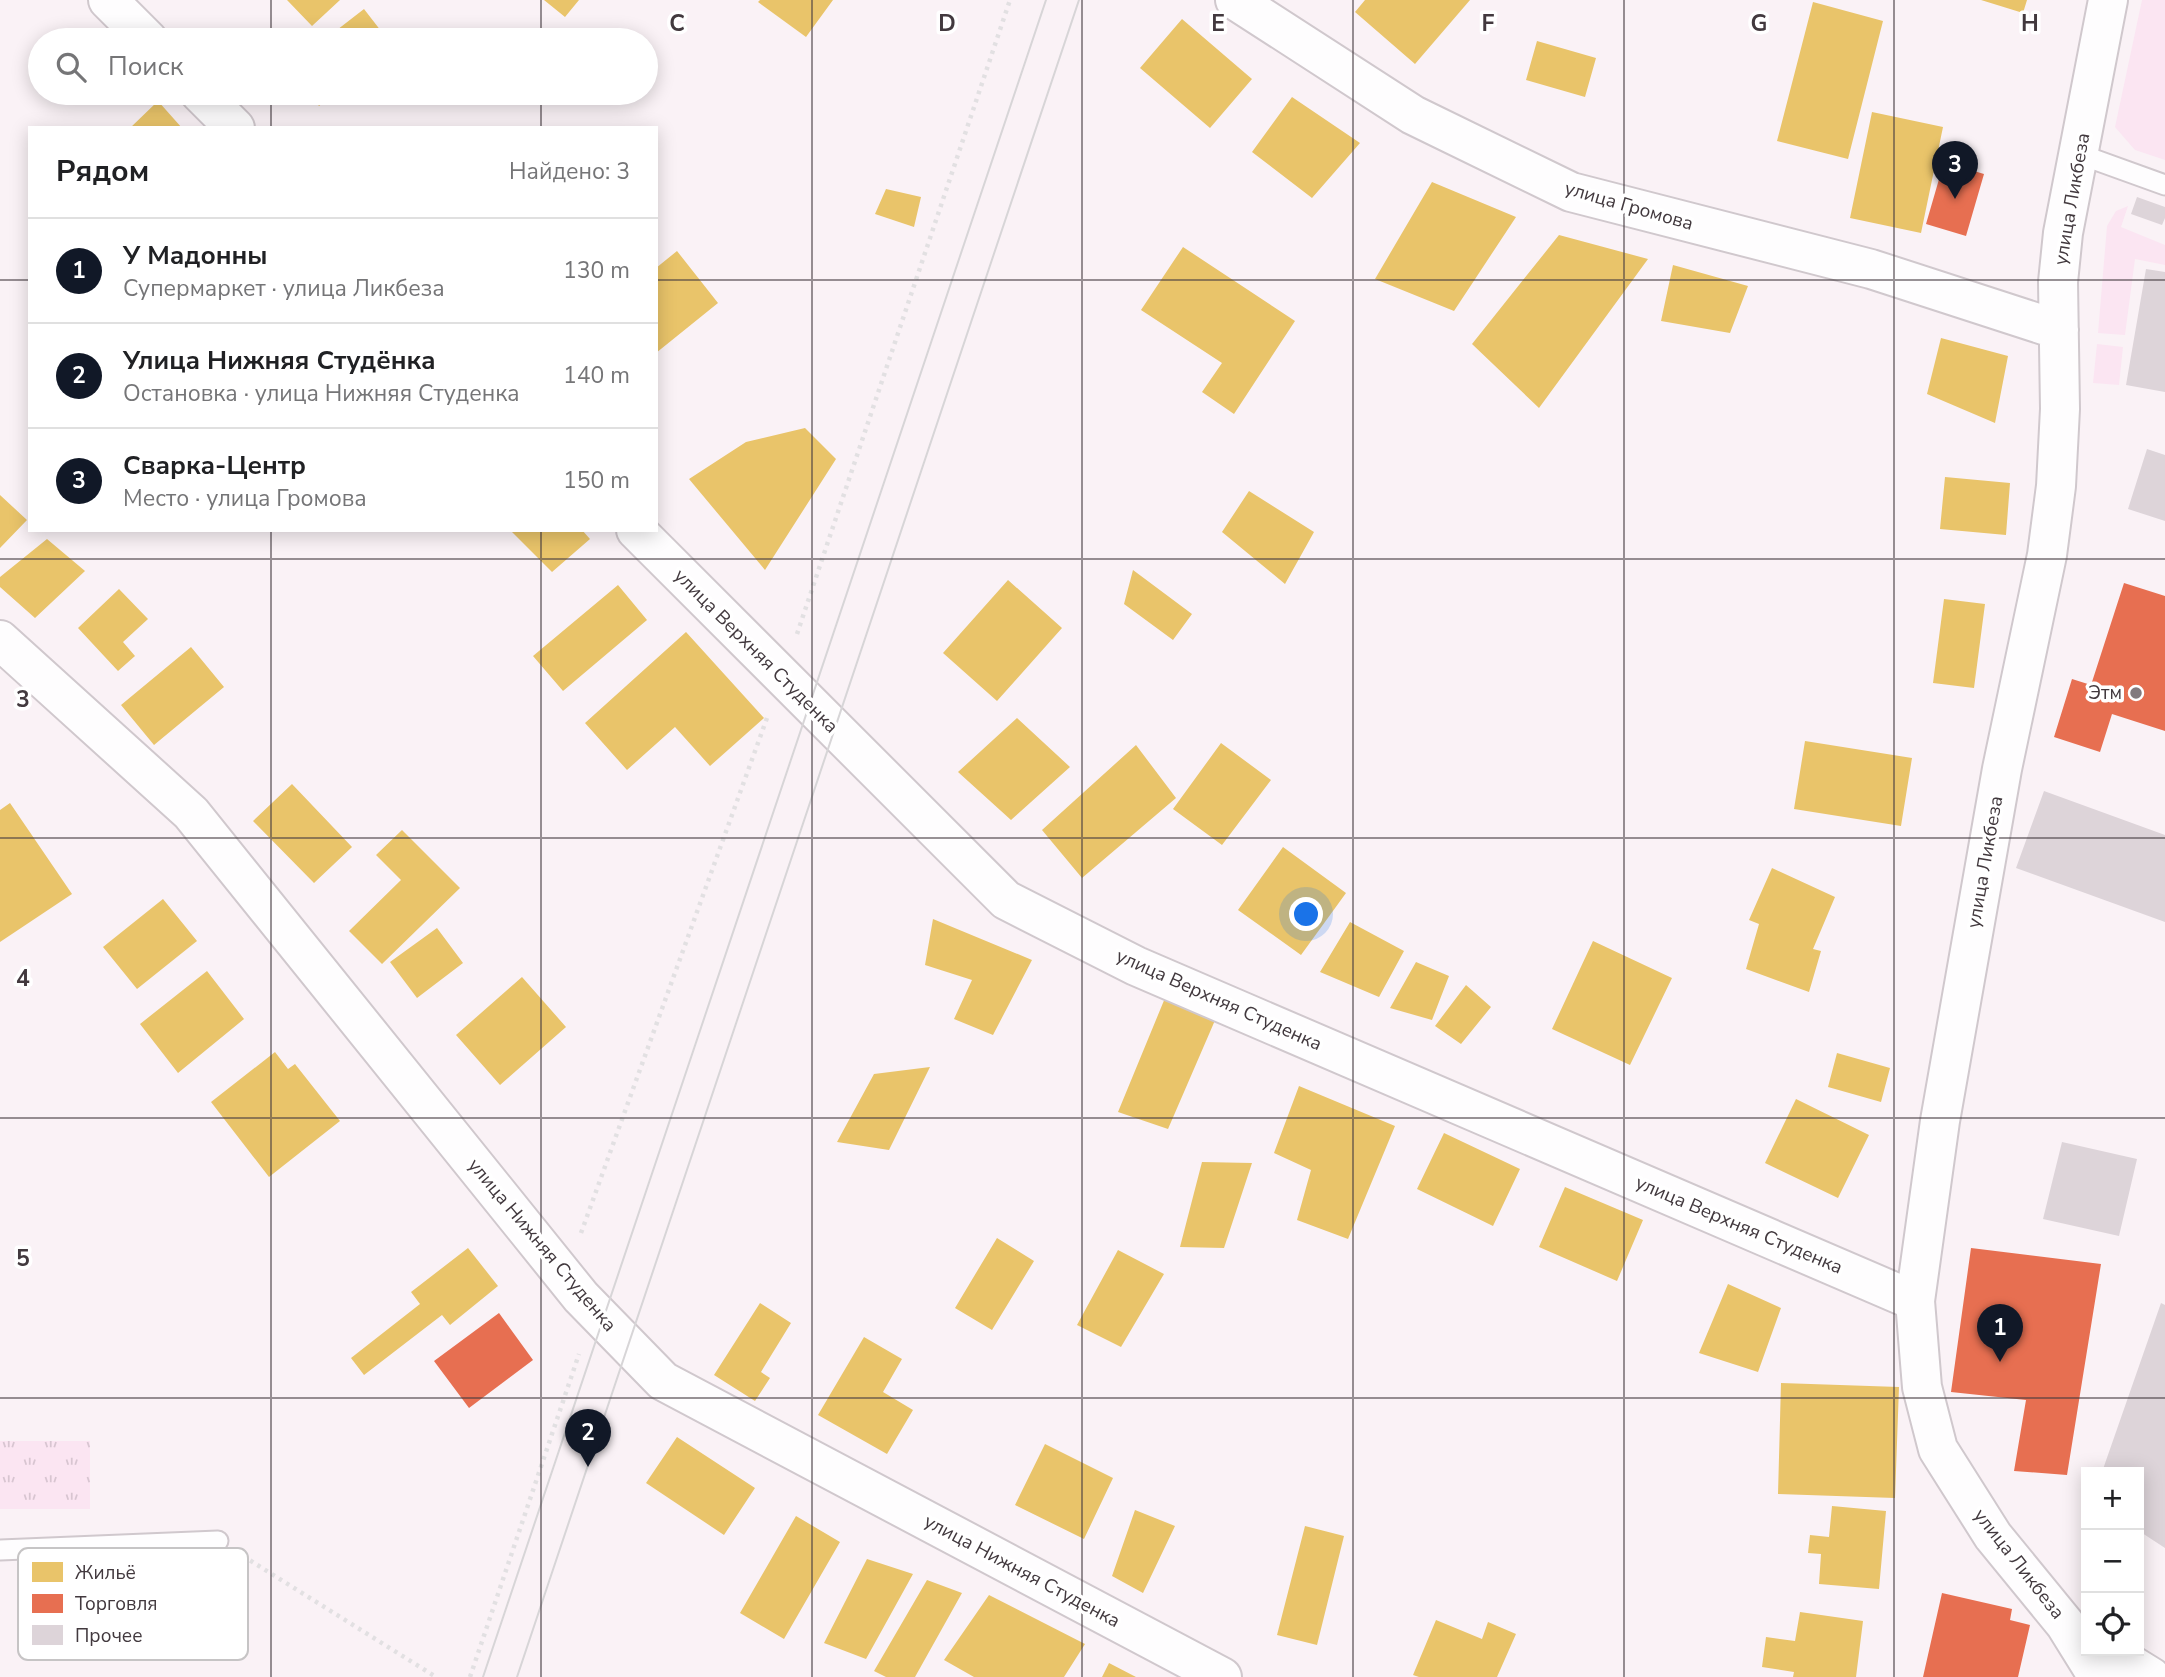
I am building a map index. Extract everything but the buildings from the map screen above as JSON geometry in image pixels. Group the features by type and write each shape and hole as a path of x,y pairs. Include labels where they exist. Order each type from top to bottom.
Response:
{"street":[{"path":"108,0 136,28"},
{"name":"улица Громова","path":"1235,0 1413,115 1571,192 1871,269 2059,330"},
{"name":"улица Ликбеза","path":"2098,1677 2076,1630 1993,1536 1938,1449 1922,1387 1915,1301 1940,1121 1999,782 2047,555 2056,486 2060,409 2058,282 2063,233 2108,0"},
{"path":"212,105 233,126"},
{"name":"улица Верхняя Студенка","path":"638,532 1006,900 1136,966 1915,1301"},
{"name":"улица Нижняя Cтуденкa","path":"0,640 191,813 573,1287 663,1381 1222,1677"},
{"path":"2076,1630 2078,1677"},
{"path":"2117,1656 2151,1677"}],"lane":[{"path":"2079,154 2165,185"},
{"path":"48,1548 218,1541"},
{"path":"0,1550 18,1549"}],"path":[{"path":"470,1677 594,1310"},
{"path":"218,1541 229,1548"},
{"path":"248,1560 436,1677"}],"green space":[{"path":"2142,0 2165,0 2165,160 2135,150 2115,127"},
{"path":"2128,206 2121,227 2165,245 2165,265 2135,259 2125,335 2098,333 2107,226 2116,211"},
{"path":"2097,344 2123,347 2119,385 2093,383"},
{"path":"0,1441 90,1441 90,1509 0,1509"}],"tram line":[{"path":"483,1677 1046,0"},
{"path":"517,1677 1079,0"}],"place":[{"name":"Сварка-Центр","path":"1955,199"},
{"name":"Этм","path":"2136,693"},
{"name":"У Мадонны","path":"2000,1362"},
{"name":"Улица Нижняя Студёнка","path":"588,1467"}]}
